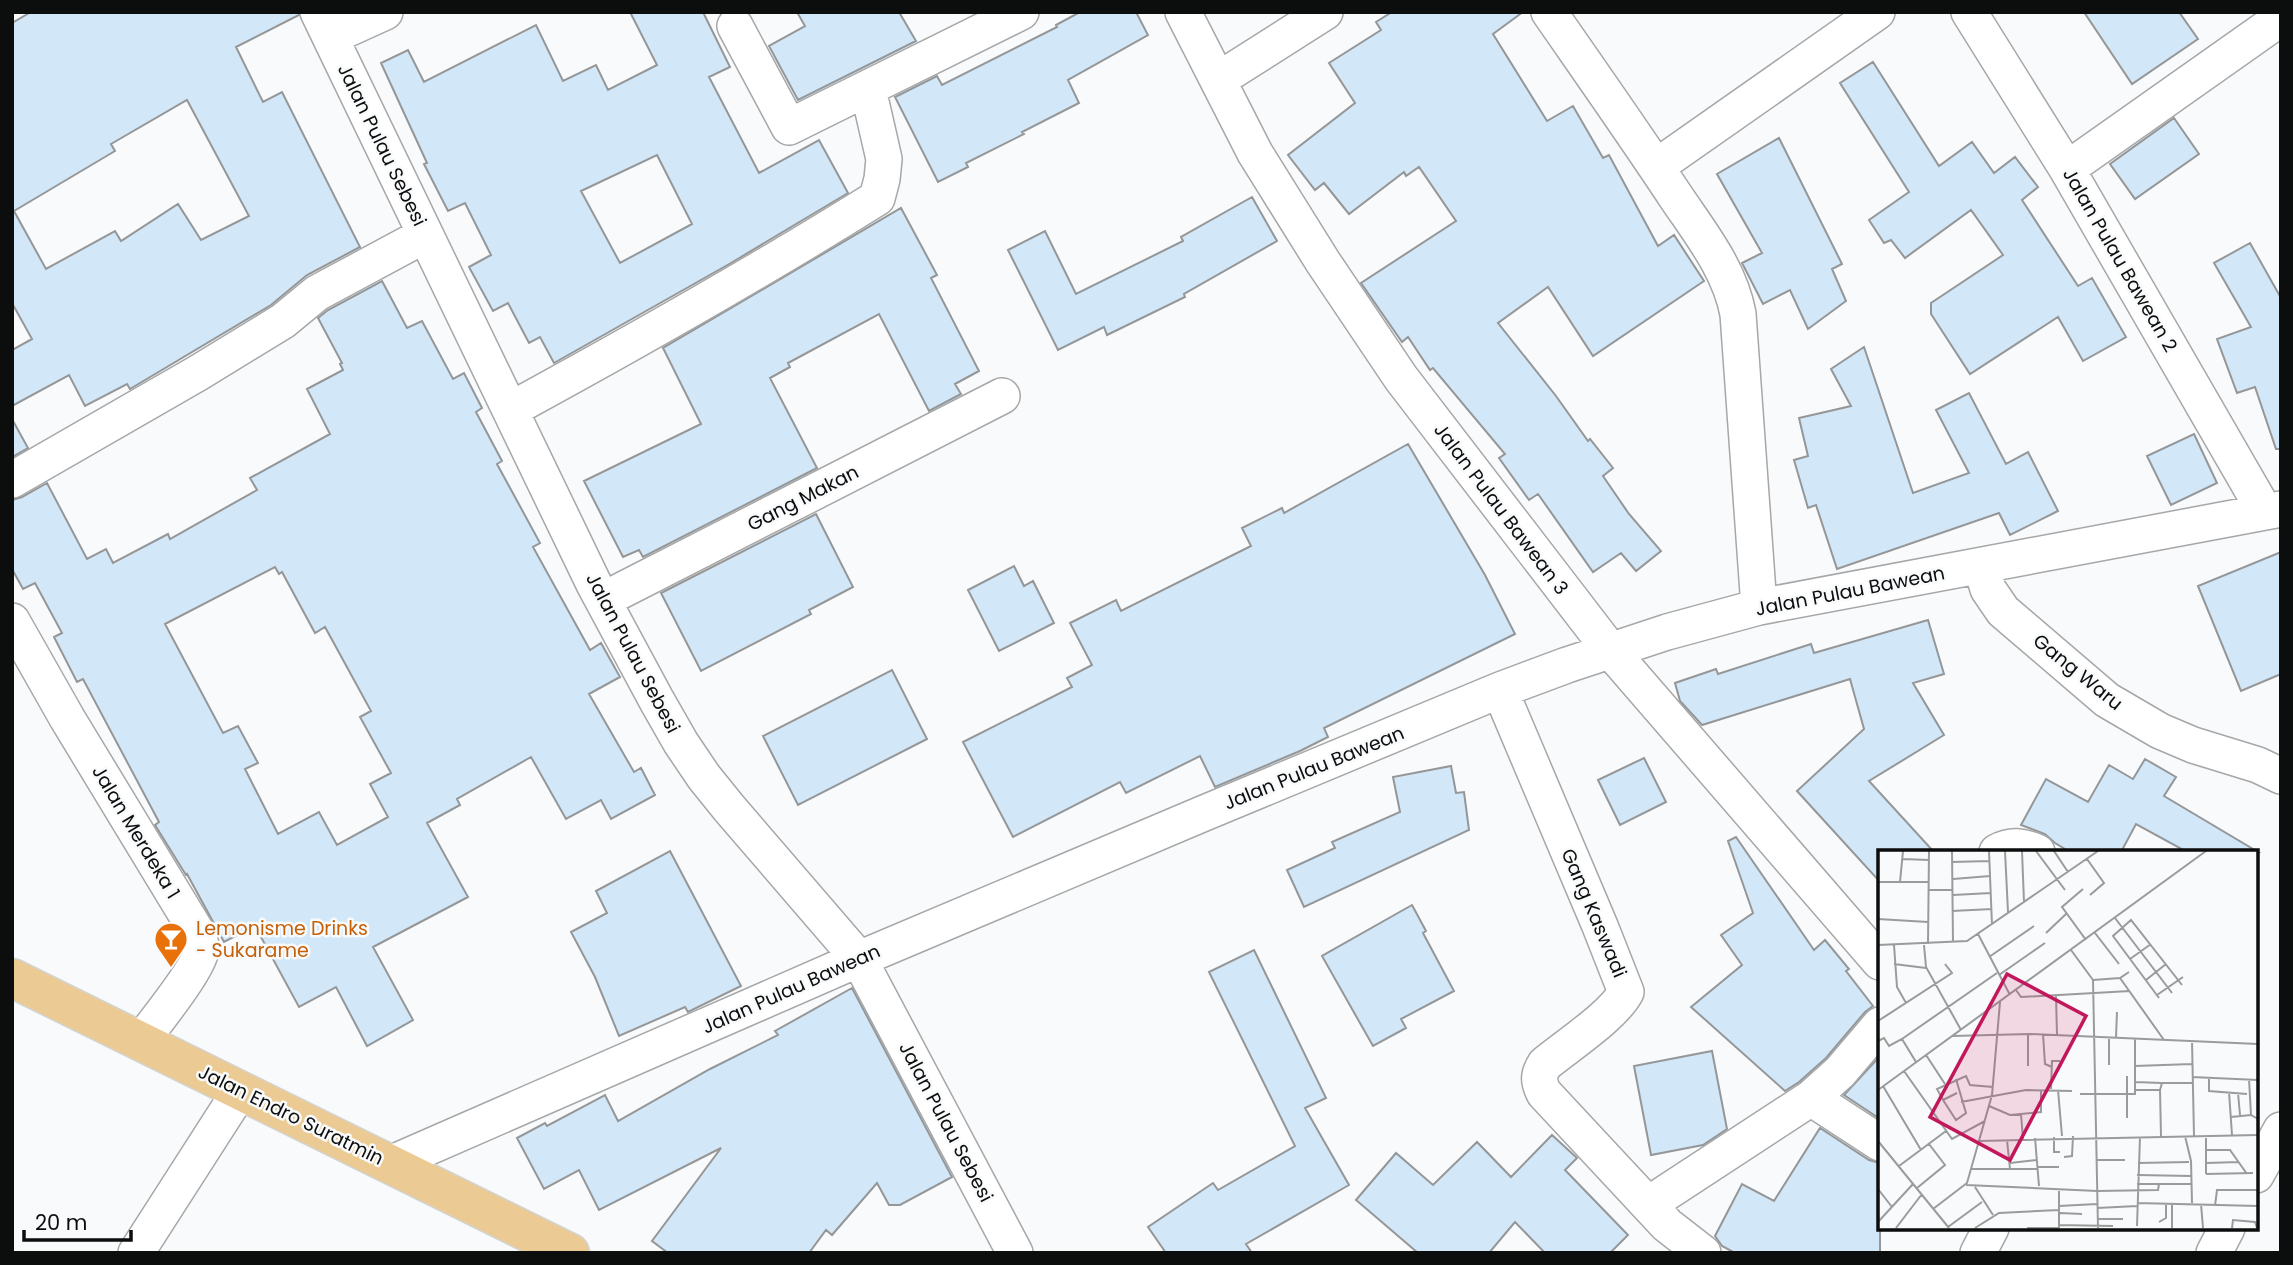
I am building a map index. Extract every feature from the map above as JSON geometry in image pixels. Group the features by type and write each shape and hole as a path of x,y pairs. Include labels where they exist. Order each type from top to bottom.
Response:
{"main road":[{"name":"Jalan Endro Suratmin","path":"12,978 570,1253"}],"street":[{"path":"324,25 385,12"},
{"path":"735,26 789,127 1021,12"},
{"name":"Jalan Pulau Bawean 3","path":"1183,12 1255,153 1323,262 1401,378 1610,650 1878,960"},
{"path":"1218,80 1325,12"},
{"path":"1549,12 1721,265 1734,296 1738,314 1759,607"},
{"path":"1656,167 1877,12"},
{"name":"Jalan Pulau Bawean 2","path":"1969,12 2273,510"},
{"path":"2067,169 2281,18"},
{"name":"Jalan Pulau Sebesi","path":"324,25 603,600 681,743 729,808 859,959 1015,1253"},
{"path":"510,410 655,331 877,198 884,159 868,89"},
{"path":"12,480 273,328 317,293 425,234"},
{"name":"Gang Makan","path":"603,600 1002,396"},
{"name":"Jalan Pulau Bawean","path":"390,1164 859,959 1500,690 1610,650 1759,607 2273,510"},
{"name":"Gang Waru","path":"1981,566 1988,589 2003,611 2107,700 2171,736 2258,765 2281,776"},
{"name":"Jalan Merdeka 1","path":"12,621 199,939 201,950 195,967 141,1041"},
{"name":"Gang Kaswadi","path":"1500,690 1626,992 1622,1000 1606,1015 1545,1064 1539,1073 1539,1083 1544,1093 1667,1225 1703,1253"},
{"path":"2000,850 2014,846 2032,850"},
{"path":"1649,1204 1811,1098 1840,1072 1878,1027"},
{"path":"136,1253 240,1091"},
{"path":"1811,1098 1878,1142"},
{"path":"2258,1171 2281,1130"},
{"path":"1978,1253 1990,1230"},
{"path":"2214,1253 2226,1230"}],"building":[{"path":"31,12 298,12 299,15 236,47 263,102 282,92 360,247 307,275 271,305 130,389 127,384 85,406 69,375 12,406 12,350 32,339 12,303 12,23","holes":["187,100 249,216 201,240 178,204 121,241 115,231 46,269 14,211 115,151 111,144"]},
{"path":"630,12 703,12 730,67 709,77 759,173 819,140 848,193 554,363 540,337 529,343 508,303 493,311 469,267 491,255 465,203 448,211 424,164 427,163 381,63 408,50 424,82 536,25 563,81 596,65 608,90 657,65","holes":["657,155 692,224 620,263 581,191"]},
{"path":"797,12 899,12 916,41 798,100 769,46 805,26"},
{"path":"1080,12 1136,12 1148,35 1068,80 1079,103 966,163 968,167 938,182 895,97 937,76 942,85 1057,27 1056,25"},
{"path":"1392,12 1523,12 1493,34 1547,121 1573,106 1603,158 1609,155 1658,246 1674,235 1704,281 1593,356 1548,287 1498,323 1588,441 1590,439 1613,468 1603,476 1629,514 1661,551 1636,571 1621,553 1593,572 1538,494 1529,500 1499,458 1505,454 1433,368 1430,370 1408,337 1402,342 1361,283 1456,221 1419,167 1406,176 1404,172 1349,214 1324,183 1315,190 1288,155 1355,103 1329,63 1381,30 1376,22"},
{"path":"2084,12 2179,12 2198,39 2132,84"},
{"path":"1873,62 1939,166 1972,142 1994,173 2015,157 2038,187 2022,200 2078,286 2092,278 2126,337 2083,361 2058,317 1970,374 1931,314 1931,303 2003,255 1971,210 1905,258 1891,240 1884,243 1869,220 1909,192 1840,83"},
{"path":"2174,118 2199,154 2135,199 2110,164"},
{"path":"1779,138 1842,264 1832,269 1846,301 1808,329 1790,290 1763,304 1742,263 1762,253 1717,174"},
{"path":"1252,197 1277,241 1184,294 1185,297 1107,335 1104,327 1058,350 1008,250 1045,231 1076,294 1183,241 1181,237"},
{"path":"901,208 937,275 931,278 979,371 955,384 961,394 929,411 879,314 788,363 790,367 770,378 817,468 643,557 639,550 623,557 584,481 701,424 663,348"},
{"path":"2250,243 2281,298 2281,449 2276,449 2255,387 2237,393 2217,339 2251,327 2214,263"},
{"path":"382,281 407,328 422,321 453,379 464,373 482,408 476,412 502,461 497,464 540,543 533,547 590,650 601,643 620,677 589,694 634,772 641,768 655,795 611,819 601,800 566,819 531,757 457,799 460,805 427,823 468,897 373,947 413,1020 367,1046 336,987 299,1007 255,926 224,942 187,874 155,825 159,822 83,679 77,682 54,637 62,633 35,583 23,589 12,569 12,500 47,483 87,559 106,549 113,563 168,534 170,539 257,490 250,478 330,434 307,389 343,370 340,364 342,363 318,318","holes":["275,567 279,574 282,572 315,633 325,627 371,711 360,717 391,773 370,784 388,817 337,845 319,812 278,834 245,769 258,763 238,726 223,733 165,624"]},
{"path":"1864,347 1913,493 1969,473 1936,410 1969,393 2006,464 2028,452 2058,511 2010,535 1999,513 1837,569 1816,505 1808,508 1794,460 1808,456 1799,418 1851,406 1831,369"},
{"path":"12,419 28,448 12,457"},
{"path":"2194,434 2217,483 2171,505 2147,456"},
{"path":"1408,444 1485,575 1515,634 1324,728 1328,737 1215,787 1200,756 1126,793 1120,782 1013,837 963,742 1072,687 1067,678 1092,665 1070,623 1116,600 1121,611 1251,546 1242,528 1282,508 1284,513"},
{"path":"816,514 853,587 809,610 811,614 701,671 661,593"},
{"path":"2281,552 2281,674 2241,691 2198,586"},
{"path":"1014,566 1024,586 1033,581 1054,623 999,651 968,590"},
{"path":"1928,620 1944,674 1913,683 1944,735 1869,781 1932,850 1878,850 1878,880 1797,791 1864,729 1850,679 1702,725 1680,701 1675,683 1716,669 1718,674 1811,644 1814,653"},
{"path":"892,670 927,739 798,805 763,736"},
{"path":"1644,758 1666,802 1620,825 1598,780"},
{"path":"2145,759 2176,777 2164,796 2255,850 2183,850 2136,824 2122,850 2067,850 2045,834 2021,825 2046,779 2088,802 2109,765 2133,779"},
{"path":"1451,766 1456,793 1464,792 1469,830 1304,907 1287,870 1335,848 1332,842 1400,812 1393,777"},
{"path":"1736,837 1814,950 1825,940 1849,969 1846,971 1873,1006 1826,1058 1785,1091 1691,1007 1742,965 1721,935 1753,913 1728,841"},
{"path":"670,851 741,986 688,1012 685,1007 619,1036 595,977 571,932 607,913 596,891"},
{"path":"1412,905 1426,931 1423,933 1454,991 1401,1019 1406,1028 1373,1046 1322,956"},
{"path":"1254,950 1326,1098 1305,1108 1349,1185 1246,1244 1252,1253 1166,1253 1148,1227 1213,1183 1218,1190 1295,1146 1209,972"},
{"path":"852,988 952,1177 900,1205 889,1205 877,1183 832,1235 826,1230 809,1253 668,1253 652,1241 721,1148 599,1210 579,1170 544,1189 517,1138 545,1123 547,1126 605,1095 618,1121 710,1069 778,1035 775,1031"},
{"path":"1712,1051 1727,1129 1703,1145 1651,1155 1634,1066"},
{"path":"1878,1058 1878,1118 1844,1095"},
{"path":"1820,1128 1869,1160 1878,1162 1880,1253 1735,1253 1722,1246 1715,1236 1742,1184 1774,1201"},
{"path":"1552,1135 1577,1158 1565,1170 1628,1235 1610,1253 1545,1253 1515,1222 1489,1253 1418,1253 1356,1200 1396,1153 1433,1185 1477,1142 1511,1177"}],"place":[{"name":"Lemonisme Drinks - Sukarame","path":"171,969"}]}
